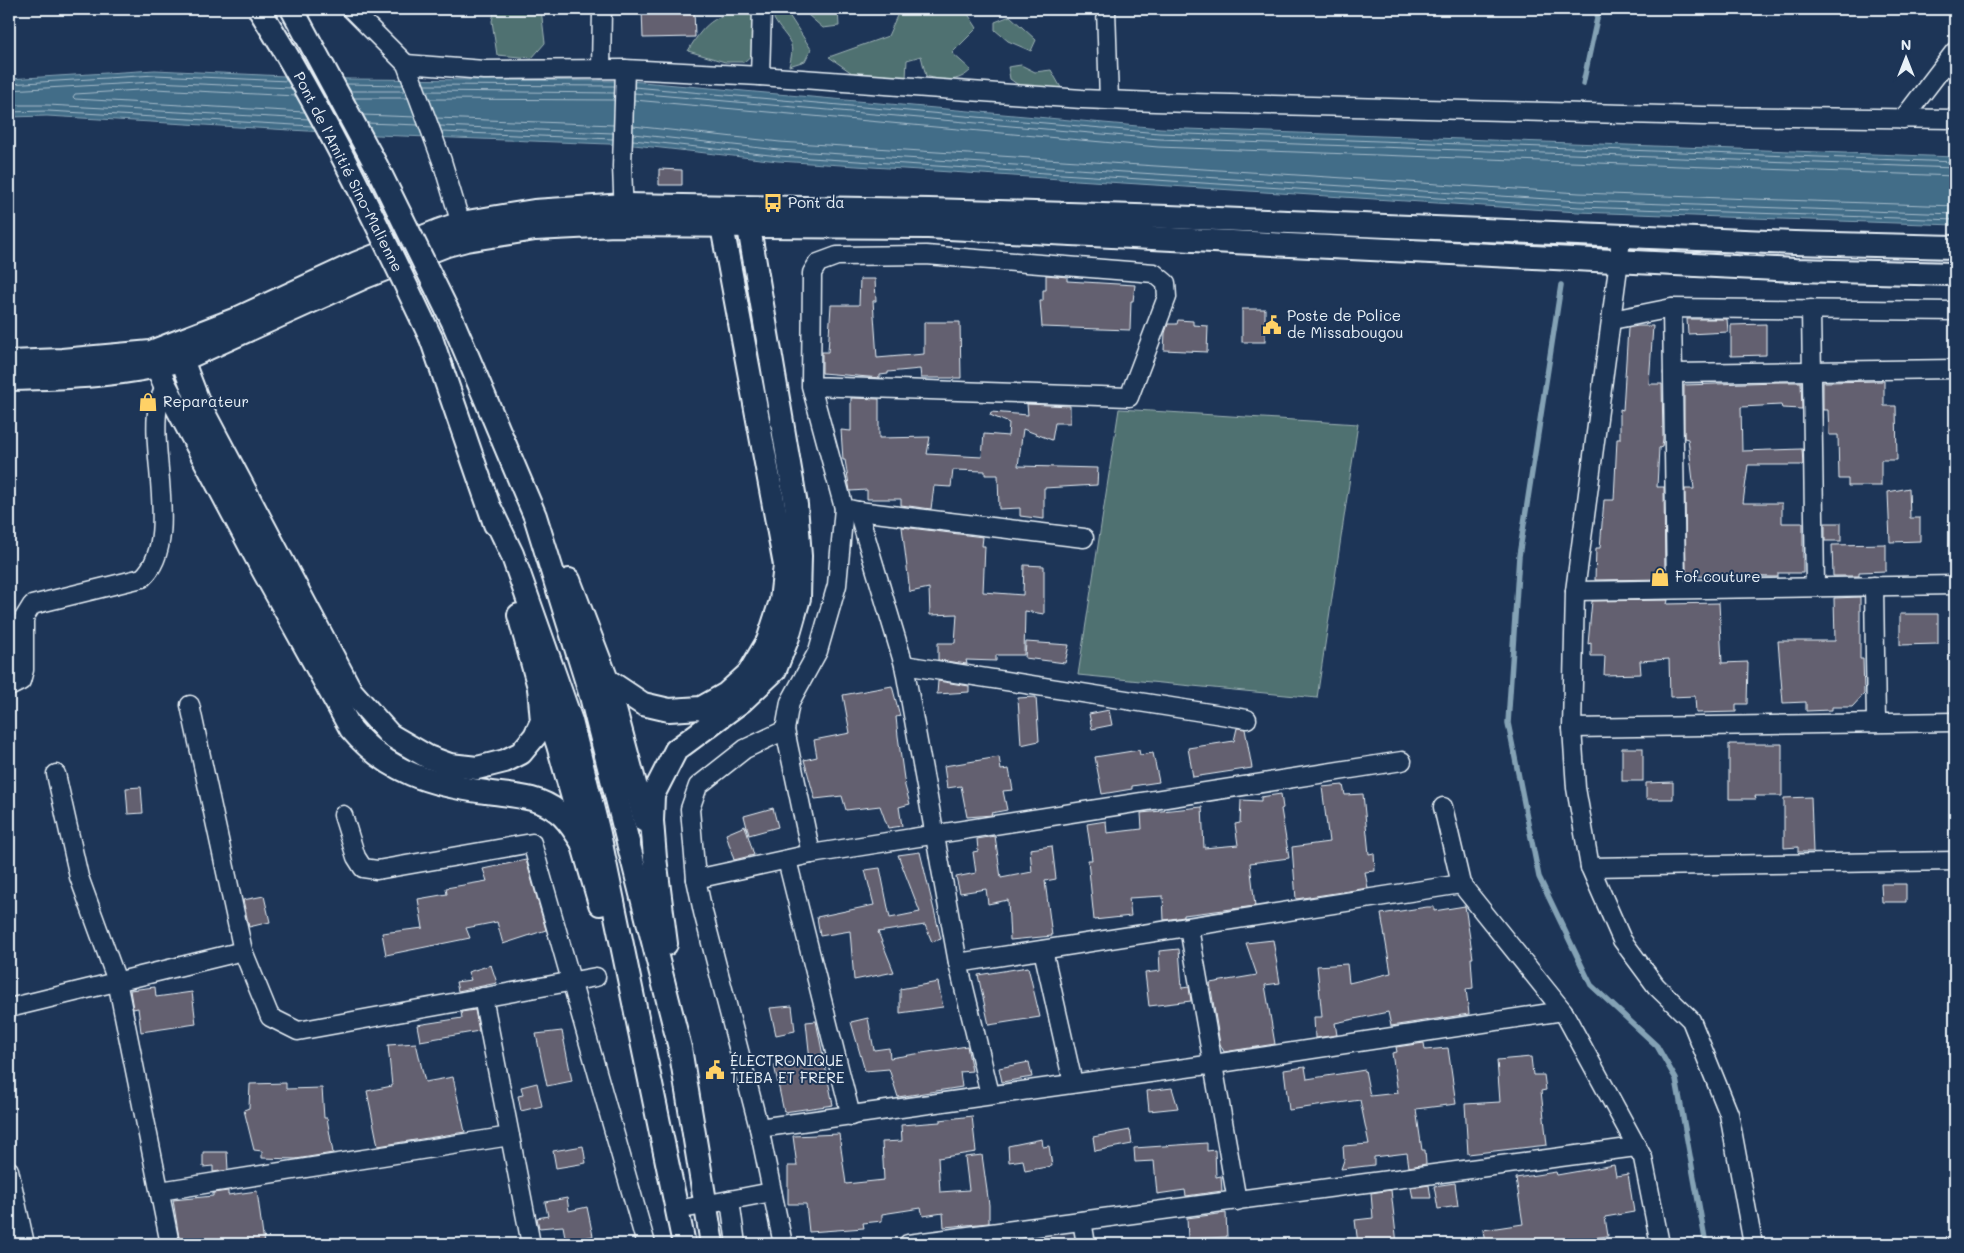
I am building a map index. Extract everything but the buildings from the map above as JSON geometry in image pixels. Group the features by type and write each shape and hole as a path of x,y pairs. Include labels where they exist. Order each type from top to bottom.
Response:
{"main road":[{"name":"Pont de l'Amitié Sino-Malienne","path":"259,9 306,88 363,198 431,338 491,510"},
{"name":"Pont de l'Amitié Sino-Malienne","path":"292,9 377,168 454,322 535,516"},
{"path":"9,379 65,378 158,368 179,352 447,245 464,231 535,230 624,215 928,219 1169,217 1621,234 1794,244 1955,247"},
{"path":"607,680 643,704 669,710 701,708 726,694 749,673 768,641 781,601 785,565 720,216"},
{"path":"712,1244 680,1048 655,858 652,820 653,795 664,770 676,750 742,701 775,670 788,637 798,598 800,556 796,506 747,216"},
{"path":"928,219 1794,270 1955,274"},
{"path":"179,352 200,404 351,691 390,735 428,757 450,765 476,768 505,761 521,753 535,736 542,721 539,687"},
{"path":"9,362 71,360 158,368"},
{"path":"158,368 263,570 351,729 367,748 418,778 454,787 511,794 539,800 559,813 582,842"},
{"path":"491,510 539,687 568,778 582,842 602,909 613,938 624,957"},
{"path":"491,510 512,554 571,721 599,834 684,1244"},
{"path":"535,516 560,557 607,680 655,858"},
{"path":"535,516 591,696 680,1048"}],"street":[{"path":"352,9 408,70 442,161 464,231"},
{"path":"601,69 602,9"},
{"path":"760,76 762,9"},
{"path":"1106,9 1110,100"},
{"path":"1903,119 1955,51"},
{"path":"408,70 601,69 624,75 760,76 1110,100 1703,116 1955,119"},
{"path":"624,75 622,166 624,215"},
{"path":"926,255 928,219"},
{"path":"1621,234 1620,260 1575,591 1572,728 1576,788 1590,867 1622,940 1656,986 1691,1020 1729,1114 1753,1244"},
{"path":"811,386 1129,397 1167,297 1166,283 1154,273 926,255 837,256 818,263 812,273 811,386 904,665 958,963 990,1094"},
{"path":"1612,320 1672,308 1955,311"},
{"path":"1672,308 1676,589"},
{"path":"1811,310 1815,587"},
{"path":"9,686 21,681 24,670 24,618 32,605 142,578 151,570 157,557 160,528 158,368"},
{"path":"1672,373 1955,369"},
{"path":"851,510 1084,538"},
{"path":"811,854 785,730 790,702 818,651 837,585 851,510"},
{"path":"1575,591 1955,585"},
{"path":"1874,586 1876,723"},
{"path":"904,665 1247,718"},
{"path":"190,705 243,951 270,1017 298,1031 596,977"},
{"path":"1572,728 1955,722"},
{"path":"783,1244 759,1128 696,880 690,809 698,786 745,749 785,730"},
{"path":"696,880 811,854 1402,761"},
{"path":"56,774 79,877 117,981 170,1244"},
{"path":"1443,807 1461,884 1563,1011 1643,1158 1660,1244"},
{"path":"342,815 356,857 363,868 377,870 532,843 646,1244"},
{"path":"787,860 851,1116"},
{"path":"1590,867 1955,861"},
{"path":"958,963 1461,884"},
{"path":"1189,928 1238,1201"},
{"path":"1043,950 1074,1083"},
{"path":"9,1008 243,951"},
{"path":"483,997 531,1244"},
{"path":"759,1128 1214,1064 1563,1011"},
{"path":"160,1192 510,1136"},
{"path":"908,1244 1636,1147"},
{"path":"9,1170 25,1244"},
{"path":"677,1210 772,1192"},
{"path":"730,1200 736,1244"},
{"path":"1082,1221 1086,1244"}],"shaded area":[{"path":"1079,1227 1081,1244 962,1244"}],"green space":[{"path":"495,9 541,9 545,43 532,58 497,55 492,21"},
{"path":"754,9 754,53 744,62 725,62 688,51 701,32 714,20 731,13"},
{"path":"775,9 785,9 811,49 805,61 789,66 791,45 774,19"},
{"path":"810,9 838,9 839,26 823,28 808,15"},
{"path":"900,9 966,11 977,28 952,53 971,70 961,77 950,80 926,76 921,56 907,60 906,78 852,73 829,57 888,36"},
{"path":"1010,16 1036,40 1031,51 1008,41 995,30 995,22"},
{"path":"1021,65 1035,72 1051,70 1064,93 1021,87 1010,79 1008,67"},
{"path":"1119,409 1358,424 1317,698 1078,675"}],"water":[{"path":"155,70 349,79 631,81 1160,128 1955,157 1955,225 1578,212 778,161 634,145 377,135 47,116 9,117 9,79"}],"waterway":[{"path":"1583,84 1599,9"},
{"path":"1561,285 1519,556 1508,723 1539,877 1591,985 1657,1046 1676,1079 1706,1244"}],"place":[{"name":"Pont da","path":"773,203"},
{"name":"Poste de Police de Missabougou","path":"1272,325"},
{"name":"Reparateur","path":"148,402"},
{"name":"Fof couture","path":"1660,577"},
{"name":"ÉLECTRONIQUE TIEBA ET FRERE","path":"715,1070"}]}
